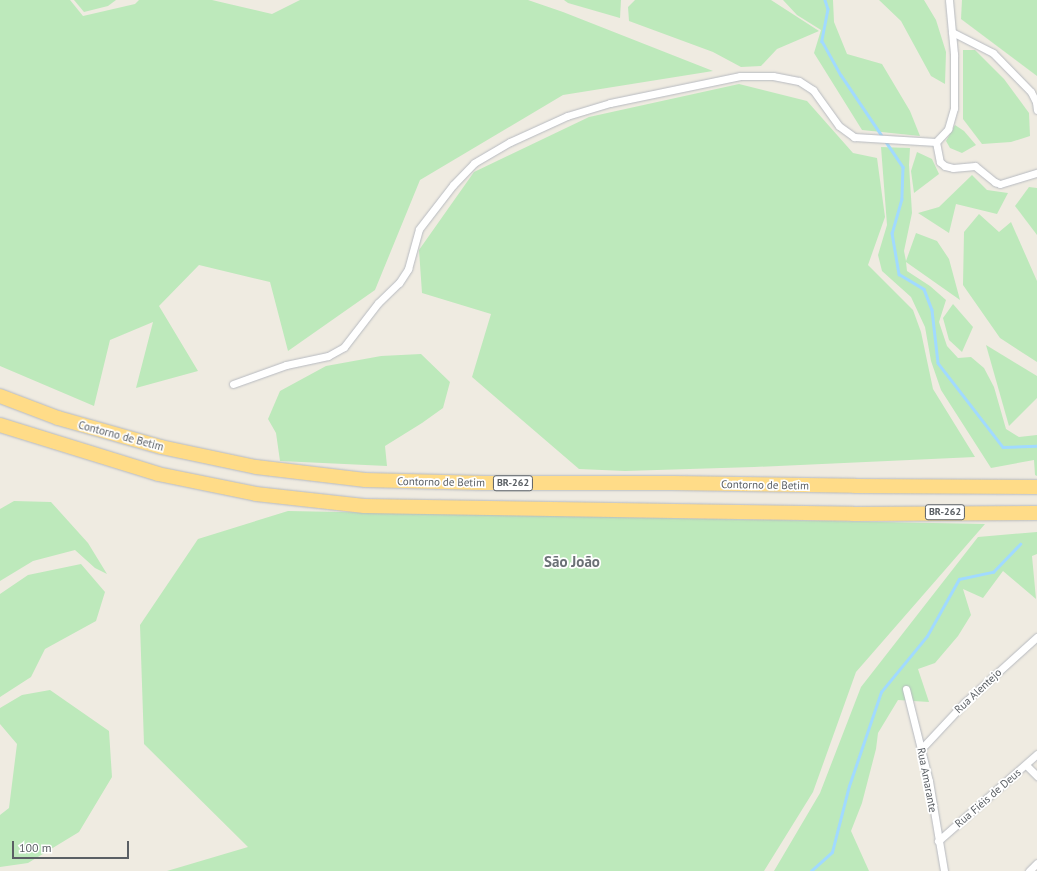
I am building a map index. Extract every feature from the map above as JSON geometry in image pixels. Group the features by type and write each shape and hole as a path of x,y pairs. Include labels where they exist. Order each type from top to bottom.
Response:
{"highway":[{"name":"Contorno de Betim","path":"0,396 58,418 162,447 256,466 365,480 484,483 673,483 1037,487"},
{"name":"BR-262","path":"0,425 158,474 256,494 364,506 853,514 1037,513"}],"street":[{"path":"936,142 948,129 954,108 954,54 949,0"},
{"path":"952,32 993,53 1031,92 1037,110"},
{"path":"233,384 286,365 328,356 344,347 378,304 399,283 408,269 419,229 453,185 474,163 510,142 567,116 610,103 740,76 773,76 800,81 813,90 839,126 854,137 936,142"},
{"path":"936,142 940,162 945,166 953,168 976,166 995,182 1000,184 1037,173"},
{"name":"Rua Alentejo","path":"922,748 965,702 1037,637"},
{"name":"Rua Amarante","path":"906,689 922,748 944,871"},
{"name":"Rua Fiéis de Deus","path":"938,841 1037,754"},
{"path":"1026,765 1037,776"},
{"path":"1029,871 1037,863"}],"green space":[{"path":"0,0 70,0 83,16 135,4 139,0 212,0 272,14 300,0 528,0 563,12 713,71 563,95 420,180 375,290 288,351 270,282 199,265 159,306 198,371 136,388 153,322 110,340 94,406 0,366"},
{"path":"74,0 116,0 108,6 84,12"},
{"path":"564,0 621,0 620,18 568,3"},
{"path":"635,0 771,0 819,31 777,49 761,66 741,67 713,52 629,21 628,7"},
{"path":"783,0 833,0 834,22 847,54 882,64 910,111 920,136 862,130 814,53 821,30 797,15"},
{"path":"879,0 924,0 936,20 946,52 945,84 931,76 901,21"},
{"path":"962,0 1037,0 1037,76 961,19"},
{"path":"963,50 975,50 1004,79 1029,113 1030,136 1011,142 982,144 963,119"},
{"path":"739,84 807,101 853,153 877,158 885,217 868,265 913,310 921,332 933,389 975,457 625,471 579,469 472,377 491,314 422,293 419,250 474,172 589,117"},
{"path":"955,125 964,131 976,145 962,153 950,148 946,141"},
{"path":"881,147 910,148 909,165 912,213 904,251 906,261 916,233 937,241 949,259 960,300 906,262 907,271 930,286 946,300 939,322 947,346 958,358 971,357 984,368 994,387 1006,429 1019,437 1037,435 1037,476 1035,475 1034,460 991,468 941,390 931,361 925,327 911,297 882,271 878,255 887,225"},
{"path":"917,152 932,159 939,174 914,193 911,171"},
{"path":"972,175 987,190 1008,193 997,214 956,204 949,233 918,213 939,207"},
{"path":"1029,187 1037,188 1037,235 1015,206"},
{"path":"979,214 999,232 1011,222 1037,281 1037,362 1000,338 963,285 964,232"},
{"path":"953,304 973,327 962,352 949,340 943,318"},
{"path":"986,345 1037,376 1037,398 1009,426"},
{"path":"421,354 450,382 443,408 385,446 387,466 280,461 276,433 268,419 280,391 326,366 381,356"},
{"path":"14,501 51,502 88,543 107,574 95,568 75,550 33,561 0,581 0,509"},
{"path":"288,511 985,524 856,672 813,792 764,871 167,871 248,847 144,744 140,625 198,539"},
{"path":"1037,532 1037,554 1032,556 1036,599 1003,571 983,598 963,589 971,615 958,636 935,663 918,669 929,702 898,700 878,733 876,749 862,803 851,831 869,871 774,871 820,793 861,687 978,537"},
{"path":"81,564 105,592 96,621 45,649 31,677 0,697 0,594 28,575"},
{"path":"50,690 109,731 112,777 79,832 28,863 0,867 0,815 9,808 17,744 0,724 0,708 22,695"}],"waterway":[{"path":"825,0 828,9 822,41 841,75 903,167 902,199 892,233 899,274 924,289 932,310 938,363 1003,447 1037,446"},
{"path":"811,871 832,852 849,786 881,692 927,636 959,579 993,572 1020,544"}],"district":[{"name":"São João","path":"572,562"}]}
